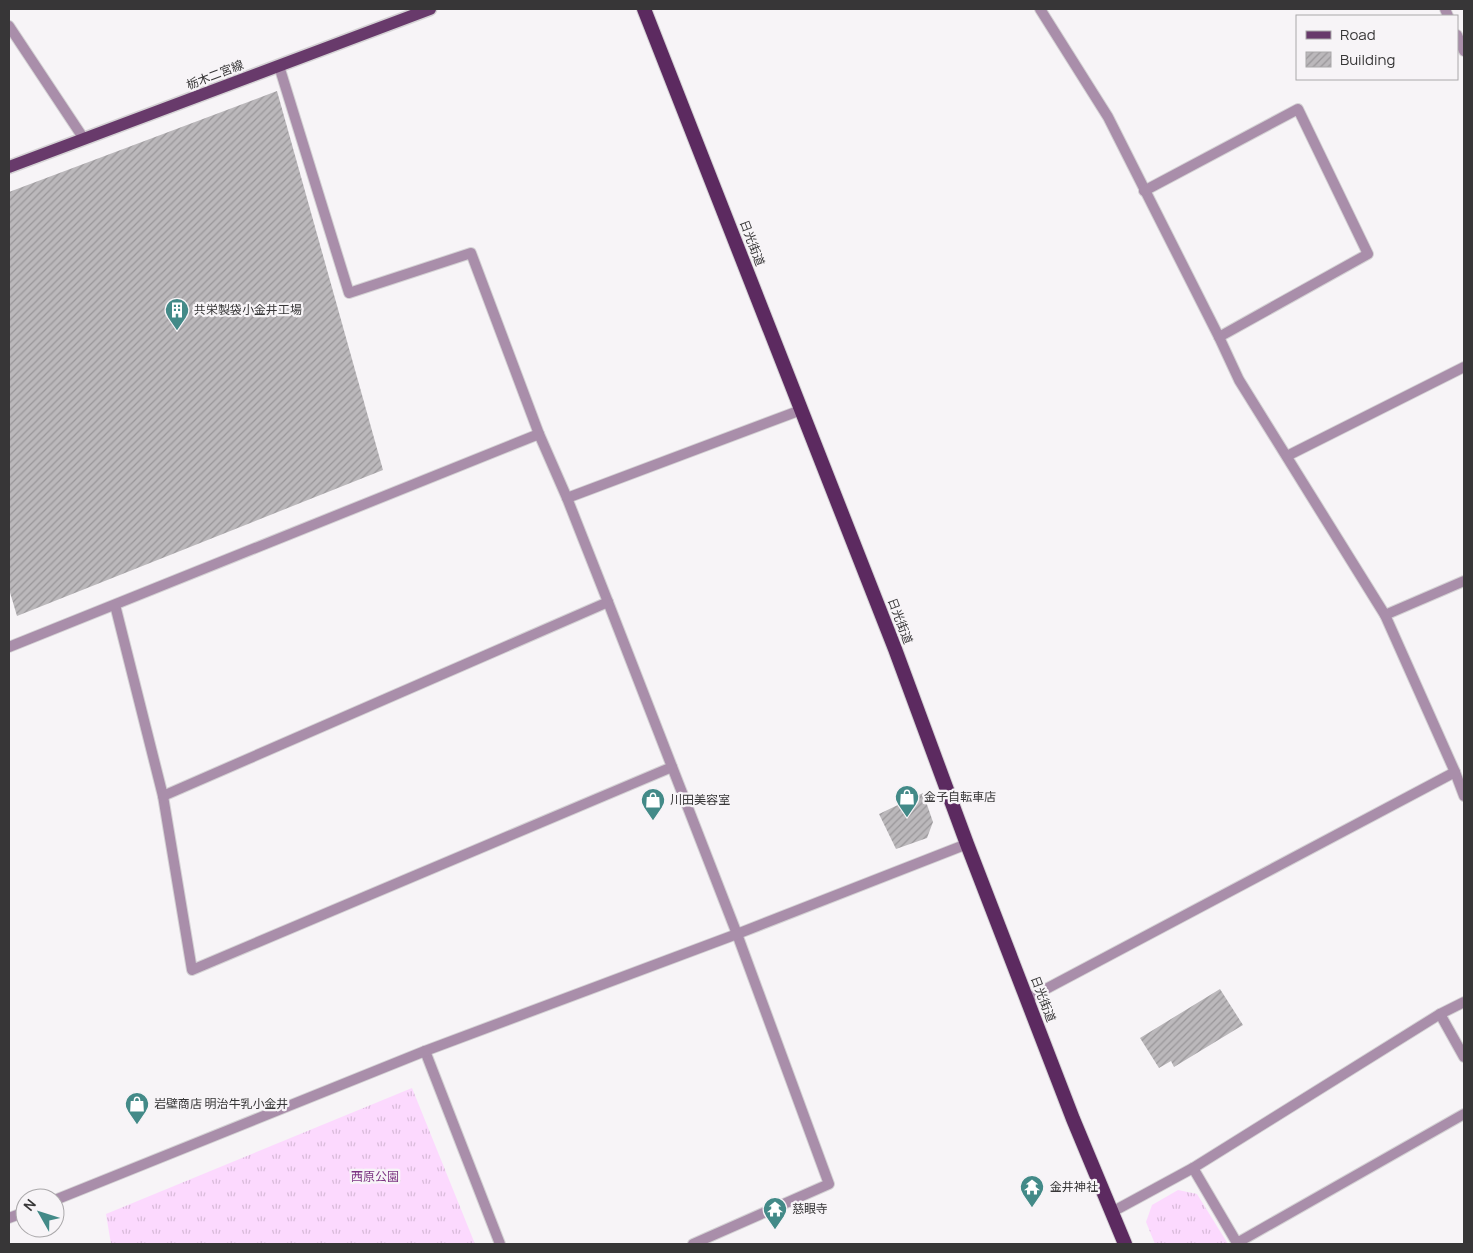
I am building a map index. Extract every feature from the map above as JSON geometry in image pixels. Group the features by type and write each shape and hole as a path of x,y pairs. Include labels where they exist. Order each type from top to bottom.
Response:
{"highway":[{"name":"日光街道","path":"644,9 895,649 967,844 1073,1119 1125,1244"}],"main road":[{"name":"栃木二宮線","path":"9,167 430,9"}],"street":[{"path":"1040,9 1108,117 1239,380 1385,615 1456,772 1464,796"},
{"path":"9,26 84,139"},
{"path":"1458,37 1464,51"},
{"path":"279,66 349,293 471,253 538,434 567,498 738,934 829,1184 693,1244"},
{"path":"1144,191 1298,109 1368,254 1219,337"},
{"path":"1287,456 1464,367"},
{"path":"567,498 802,410"},
{"path":"9,647 538,434"},
{"path":"1385,615 1464,581"},
{"path":"163,796 608,602"},
{"path":"115,605 163,796 192,970 672,767"},
{"path":"1027,999 1456,772"},
{"path":"65,1196 425,1051 738,934 967,844"},
{"path":"1112,1212 1193,1168 1440,1014 1464,1002"},
{"path":"1440,1014 1464,1057"},
{"path":"425,1051 500,1244"},
{"path":"1193,1168 1237,1243 1464,1114"}],"green space":[{"name":"西原公園","path":"412,1088 475,1244 111,1244 106,1214"},
{"path":"1178,1190 1197,1194 1228,1244 1155,1244 1146,1222 1152,1205"}],"building":[{"name":"共栄製袋小金井工場","path":"277,91 383,470 17,616 9,589 9,192"},
{"name":"金子自転車店","path":"923,793 933,822 927,838 896,849 879,814"},
{"path":"1220,989 1243,1025 1174,1067 1171,1061 1159,1068 1140,1038"}],"place":[{"name":"共栄製袋小金井工場","path":"177,331"},
{"name":"金子自転車店","path":"907,818"},
{"name":"川田美容室","path":"653,821"},
{"name":"岩壁商店 明治牛乳小金井","path":"137,1125"},
{"name":"金井神社","path":"1032,1208"},
{"name":"慈眼寺","path":"775,1230"}]}
